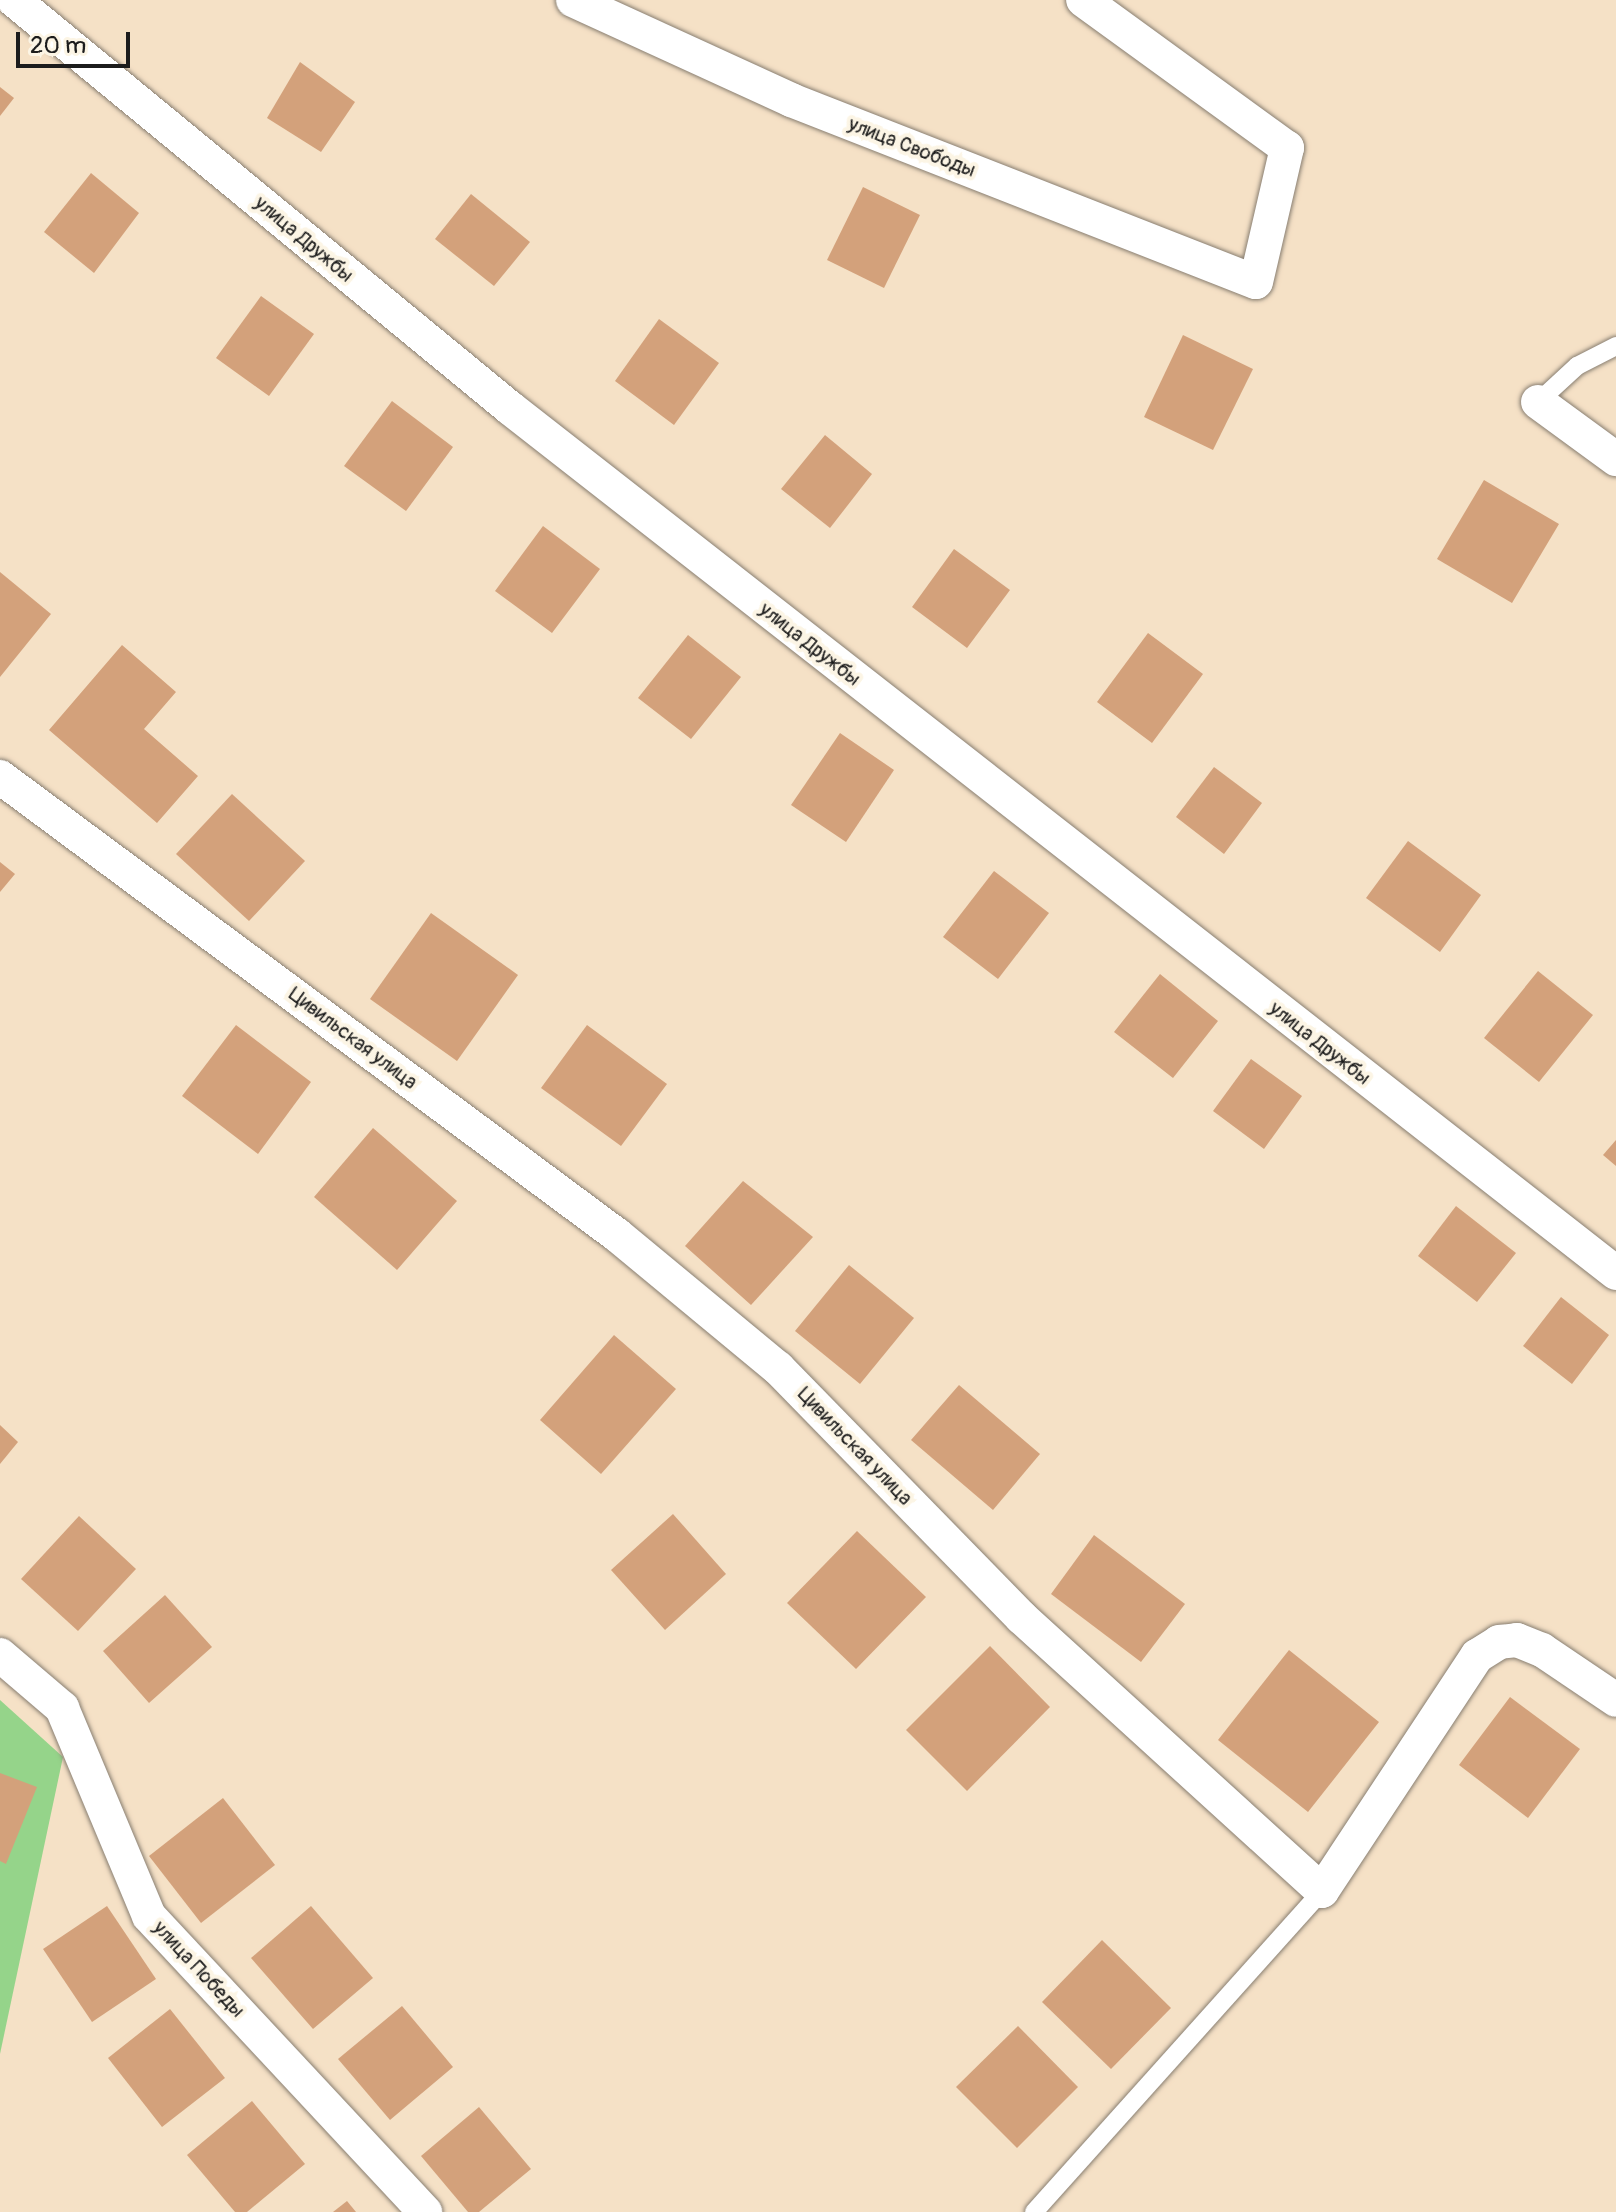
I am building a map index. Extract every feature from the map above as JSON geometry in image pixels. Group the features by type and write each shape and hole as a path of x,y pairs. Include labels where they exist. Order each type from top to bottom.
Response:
{"street":[{"name":"улица Дружбы","path":"14,0 510,408 1616,1273"},
{"name":"улица Свободы","path":"573,0 791,100 1256,282 1287,148 1083,0"},
{"path":"1538,402 1616,459"},
{"name":"Цивильская улица","path":"0,777 617,1235 778,1368 1021,1617 1322,1891"},
{"path":"1322,1891 1477,1656 1499,1642 1517,1640 1542,1650 1616,1700"},
{"name":"улица Победы","path":"0,1655 62,1708 149,1916 425,2212"}],"lane":[{"path":"1538,402 1577,366 1616,346"},
{"path":"1034,2212 1322,1891"}],"green space":[{"path":"0,1700 63,1757 0,2054"}],"building":[{"path":"300,62 355,102 321,152 267,118"},
{"path":"0,87 14,98 0,116"},
{"path":"91,173 139,213 94,273 44,232"},
{"path":"863,187 920,215 884,288 827,260"},
{"path":"471,194 530,242 494,286 435,239"},
{"path":"261,296 314,334 269,396 216,358"},
{"path":"659,319 719,363 674,425 615,381"},
{"path":"1183,335 1253,369 1213,450 1144,417"},
{"path":"392,401 453,447 406,511 344,466"},
{"path":"825,435 872,474 830,528 781,489"},
{"path":"1484,480 1559,524 1512,603 1437,559"},
{"path":"543,526 600,569 552,633 495,591"},
{"path":"954,549 1010,590 967,648 912,607"},
{"path":"0,572 51,614 0,677"},
{"path":"1148,633 1203,674 1152,743 1097,702"},
{"path":"688,635 741,677 691,739 638,698"},
{"path":"122,645 176,692 144,729 198,776 157,823 49,730"},
{"path":"840,733 894,770 846,842 791,805"},
{"path":"1214,767 1262,803 1224,854 1176,817"},
{"path":"232,794 305,861 249,921 176,854"},
{"path":"1408,841 1481,895 1440,952 1366,898"},
{"path":"0,862 15,874 0,892"},
{"path":"994,871 1049,913 998,979 943,937"},
{"path":"431,913 518,975 457,1061 370,999"},
{"path":"1538,971 1593,1015 1539,1082 1484,1038"},
{"path":"1160,974 1218,1021 1173,1078 1114,1032"},
{"path":"236,1025 311,1082 258,1154 182,1096"},
{"path":"587,1025 667,1084 621,1146 541,1088"},
{"path":"1251,1059 1302,1096 1264,1149 1213,1111"},
{"path":"373,1128 457,1201 397,1270 314,1197"},
{"path":"1616,1140 1616,1166 1603,1155"},
{"path":"743,1181 813,1237 751,1305 685,1246"},
{"path":"1456,1206 1516,1253 1477,1302 1418,1256"},
{"path":"849,1265 914,1318 860,1384 795,1331"},
{"path":"1561,1297 1609,1335 1572,1384 1523,1346"},
{"path":"614,1335 676,1389 601,1474 540,1420"},
{"path":"959,1385 1040,1454 993,1510 911,1440"},
{"path":"0,1425 18,1442 0,1464"},
{"path":"673,1514 726,1574 665,1630 611,1570"},
{"path":"79,1516 136,1569 78,1631 21,1579"},
{"path":"857,1531 926,1597 856,1669 787,1603"},
{"path":"1094,1535 1185,1604 1141,1662 1051,1594"},
{"path":"165,1595 212,1647 149,1703 103,1651"},
{"path":"990,1646 1050,1707 967,1791 906,1730"},
{"path":"1289,1650 1379,1722 1308,1812 1218,1740"},
{"path":"1510,1697 1580,1749 1528,1818 1459,1765"},
{"path":"0,1773 37,1787 6,1864 0,1861"},
{"path":"223,1798 275,1865 201,1923 149,1856"},
{"path":"107,1906 156,1979 92,2022 43,1949"},
{"path":"311,1906 373,1978 313,2029 251,1958"},
{"path":"1102,1940 1171,2008 1111,2069 1042,2002"},
{"path":"402,2006 453,2067 390,2120 338,2059"},
{"path":"170,2009 225,2078 162,2127 108,2058"},
{"path":"1018,2026 1078,2087 1017,2148 956,2087"},
{"path":"252,2101 305,2164 247,2212 235,2212 187,2155"},
{"path":"479,2107 531,2169 479,2212 468,2212 421,2156"},
{"path":"347,2201 356,2212 333,2212"}]}
